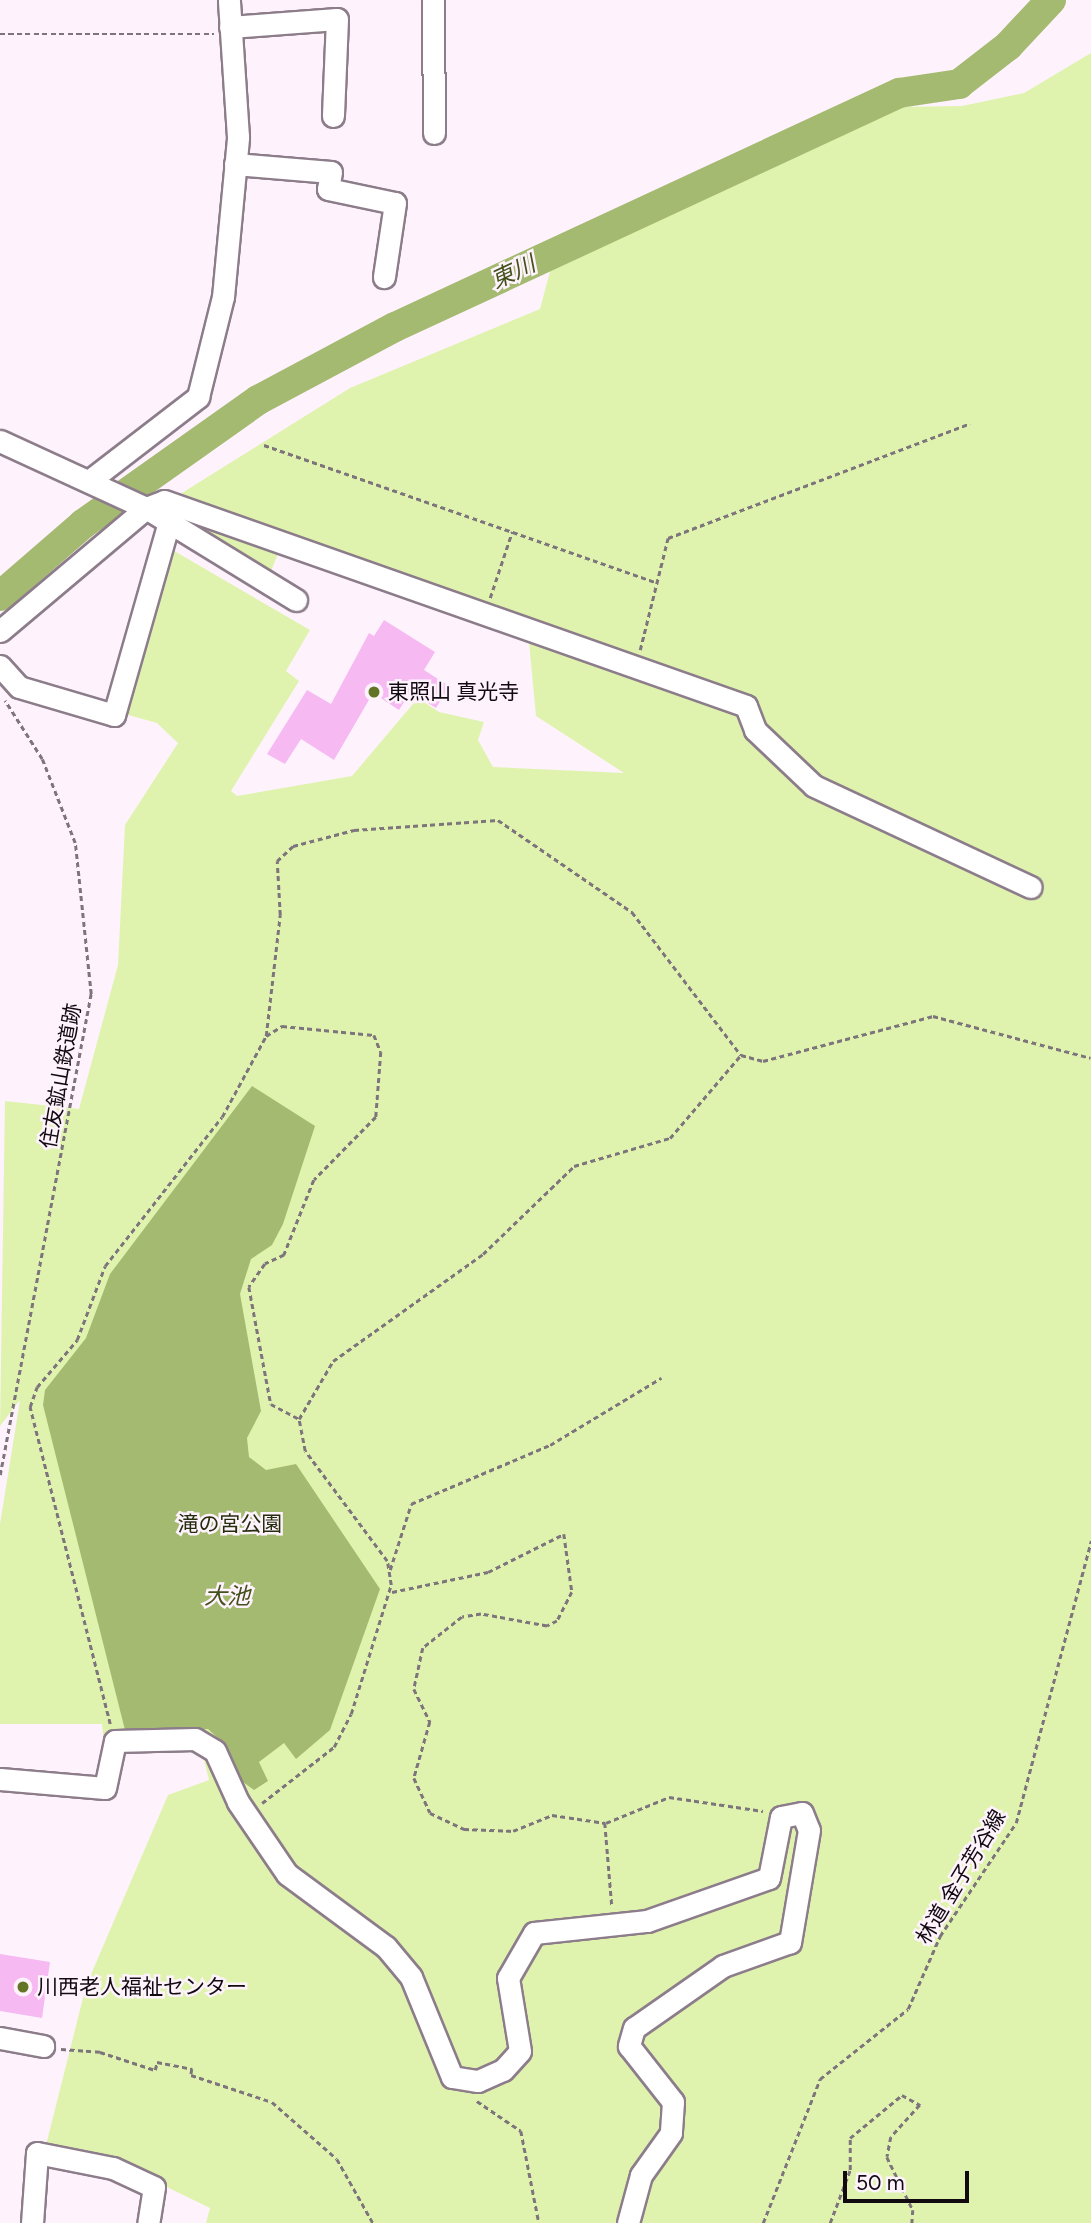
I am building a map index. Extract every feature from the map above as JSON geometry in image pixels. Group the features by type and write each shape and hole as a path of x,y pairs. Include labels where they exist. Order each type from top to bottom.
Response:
{"street":[{"path":"93,483 196,404 223,297 239,120 229,0"},
{"path":"433,0 434,133"},
{"path":"231,30 337,19 333,117"},
{"path":"234,164 331,172 328,190 395,203 384,277"},
{"path":"0,441 144,507 296,600"},
{"path":"0,631 144,507 164,501 746,706 755,730 814,786 1031,887"},
{"path":"0,666 19,688 114,715 169,522"},
{"path":"0,1779 105,1788 115,1741 195,1739 215,1751 238,1802 287,1874 363,1926 411,1977 452,2077 478,2081 503,2070 520,2052 508,1978 534,1933 647,1921 769,1878 783,1815 802,1813 809,1830 790,1942 723,1966 634,2028 629,2046 673,2102 671,2133 641,2175 628,2223"},
{"path":"0,2038 43,2046"},
{"path":"32,2223 37,2153 113,2168 154,2187 148,2223"}],"path":[{"path":"0,34 231,30"},
{"path":"635,667 668,538 970,423"},
{"path":"264,445 657,583"},
{"path":"484,614 512,532"},
{"name":"住友鉱山鉄道跡","path":"0,695 42,759 75,843 91,994 0,1475"},
{"path":"115,1741 30,1407 37,1387 77,1340 105,1266 222,1117 267,1036 280,915 277,861 293,846 354,830 498,820 632,912 741,1055 763,1061 881,1025 933,1016 1091,1058"},
{"path":"267,1036 282,1026 373,1035 381,1052 376,1117 314,1180 284,1255 265,1264 249,1287 271,1405 299,1419"},
{"path":"264,1803 334,1747 351,1714 390,1592 387,1561 305,1451 299,1419 333,1361 483,1255 574,1166 670,1138 741,1055"},
{"path":"389,1573 411,1504 550,1445 661,1378"},
{"path":"390,1592 488,1572 564,1534 572,1592 557,1621 547,1626 481,1614 462,1617 423,1648 414,1689 430,1722 414,1778 430,1813 464,1829 513,1831 552,1815 605,1823 645,1802 680,1796 783,1815"},
{"name":"林道 金子芳谷線","path":"763,2223 820,2079 908,2009 940,1936 1016,1823 1091,1541"},
{"path":"605,1823 614,1905 607,1907"},
{"path":"43,2046 100,2052 155,2070 157,2062 192,2069 191,2075 272,2102 337,2159 373,2223"},
{"path":"465,2079 469,2097 521,2131 539,2223"},
{"path":"830,2223 847,2181 850,2138 902,2095 920,2105 891,2137 887,2157 913,2210 912,2223"}],"green space":[{"name":"滝の宮公園","path":"1091,53 1091,2223 206,2223 210,2208 107,2158 45,2149 86,1986 168,1795 209,1780 202,1752 190,1746 104,1743 102,1724 0,1724 0,1524 20,1400 0,1426 5,1101 79,1109 118,965 125,825 178,743 157,723 121,713 164,545 310,630 286,671 299,681 231,791 237,796 352,776 418,698 439,712 484,722 478,740 493,767 624,773 536,716 527,621 285,537 271,571 174,516 177,496 350,388 540,309 553,260 896,107 962,106 1024,93"}],"water":[{"name":"大池","path":"252,1086 315,1126 283,1224 272,1245 251,1259 240,1294 261,1411 247,1438 249,1457 266,1470 296,1464 380,1589 330,1730 296,1759 284,1743 259,1762 268,1781 254,1790 236,1777 221,1741 208,1729 126,1734 43,1405 45,1390 86,1338 110,1274"}],"building":[{"name":"東照山 真光寺","path":"384,620 435,652 424,670 449,686 436,708 410,692 399,710 373,693 334,760 301,739 285,764 267,754 307,690 331,704 369,633 374,636"},
{"name":"川西老人福祉センター","path":"0,1954 50,1962 42,2018 0,2011"}],"waterway":[{"name":"東川","path":"0,596 83,524 258,400 395,327 899,93 959,84 1008,46 1051,0"}],"place":[{"name":"東照山 真光寺","path":"374,692"},
{"name":"川西老人福祉センター","path":"23,1987"}]}
